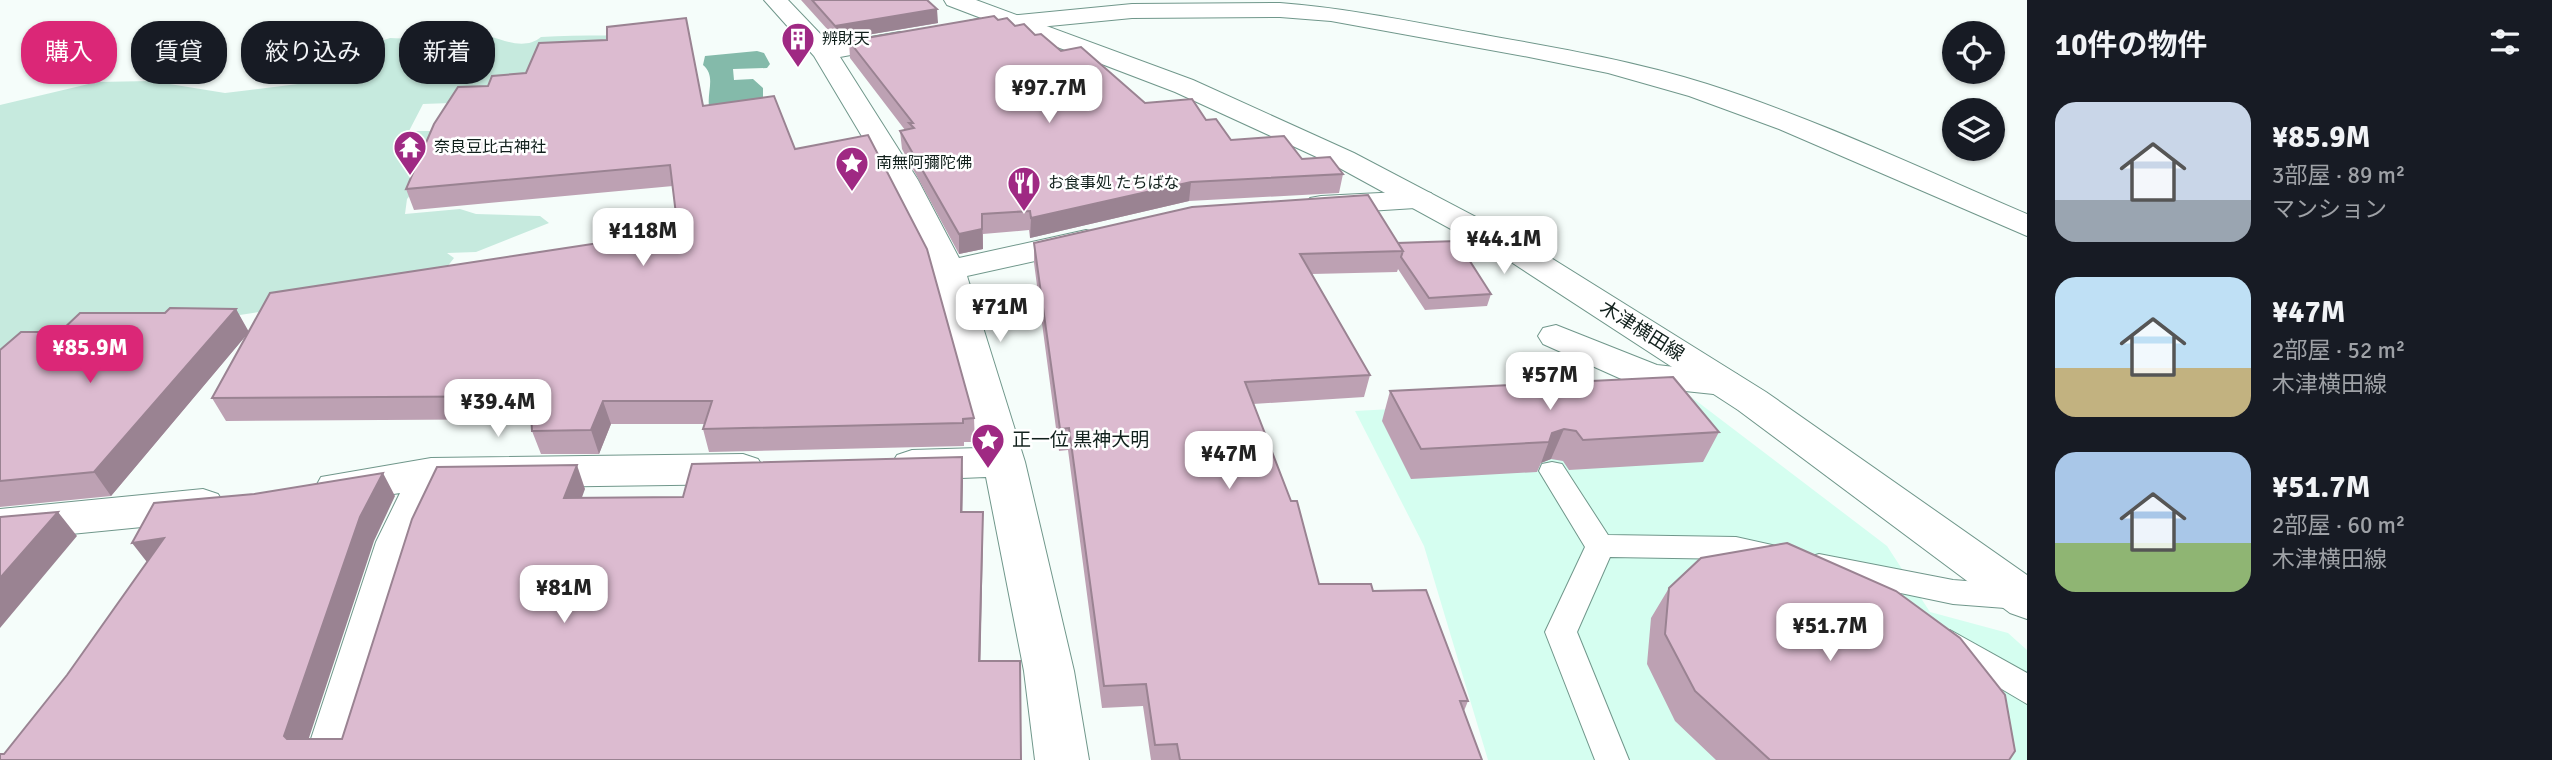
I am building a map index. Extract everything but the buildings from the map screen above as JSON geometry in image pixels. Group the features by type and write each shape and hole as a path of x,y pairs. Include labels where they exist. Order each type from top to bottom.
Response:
{"street":[{"path":"775,0 824,52 903,180 948,270 1004,462 1049,671 1062,760"},
{"path":"1009,21 1145,11 1280,10 1373,21 1597,63 1698,90 1789,123 2027,226"},
{"name":"木津横田線","path":"951,15 1009,21 1184,86 1343,159 1523,255 1723,383 2025,599"},
{"path":"824,52 920,36"},
{"path":"1286,207 1420,200"},
{"path":"948,270 1111,234"},
{"path":"1556,336 1651,377 1723,383"},
{"path":"870,467 1004,462"},
{"path":"296,495 431,473 777,469"},
{"path":"331,760 399,542 431,473"},
{"path":"0,525 242,502"}],"lane":[{"path":"1552,471 1600,546"},
{"path":"1600,546 1736,548 1953,592 2025,599"},
{"path":"1600,546 1561,632 1612,760"},
{"path":"1823,565 1891,607"},
{"path":"1925,628 2027,690"}],"shaded area":[{"path":"666,33 451,103 423,104 409,131 435,131 425,178 407,199 405,214 460,209 476,214 540,216 549,223 476,252 447,253 454,258 433,285 0,352 0,105 89,84 117,84 117,82 170,84 225,93 298,84 385,84 385,40 399,38 399,84 495,84 495,38 524,44 541,37"},
{"path":"757,51 764,53 770,64 767,68 733,69 734,80 753,79 763,88 763,101 709,106 710,79 703,65 705,56"},
{"path":"1686,393 1887,546 1930,612 2008,633 2027,650 2027,760 1488,760 1424,546 1355,411"}],"place":[{"name":"辨財天","path":"798,69"},
{"name":"奈良豆比古神社","path":"410,177"},
{"name":"南無阿彌陀佛","path":"852,193"},
{"name":"お食事処 たちばな","path":"1024,213"},
{"name":"正一位 黒神大明","path":"988,470"}]}
